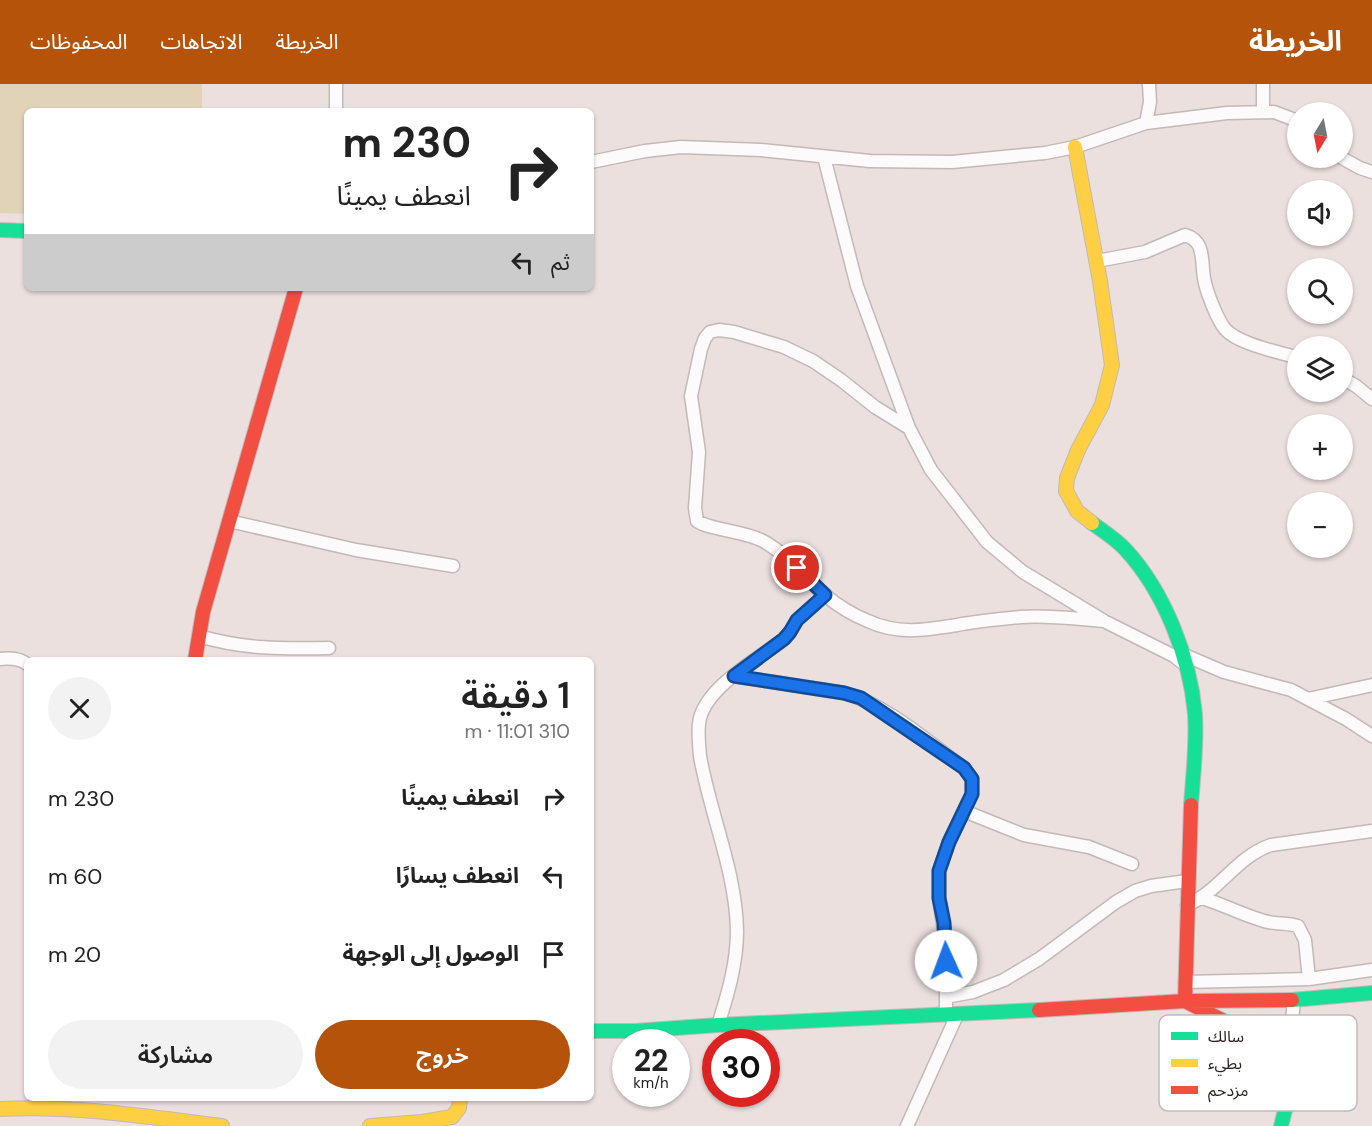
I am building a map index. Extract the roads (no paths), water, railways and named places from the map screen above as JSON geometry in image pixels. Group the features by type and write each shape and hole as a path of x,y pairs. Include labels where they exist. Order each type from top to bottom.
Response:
{"street":[{"path":"336,84 336,108"},
{"path":"1146,123 1150,102 1149,84"},
{"path":"1263,84 1263,112"},
{"path":"594,161 645,151 681,147 760,150 824,158 896,162 952,162 1045,153 1075,147 1146,123 1227,113 1274,112 1287,117"},
{"path":"1075,147 1112,365 1102,405 1078,450 1067,478 1066,491 1077,511 1124,548 1156,590 1170,618 1191,684 1195,716 1187,881 1185,1000"},
{"path":"824,158 857,286 909,428 931,470 987,542 1023,572 1104,621 1183,659 1291,690 1346,719 1372,736"},
{"path":"1353,164 1372,172"},
{"path":"0,230 24,231"},
{"path":"1096,261 1145,252 1185,235 1192,237 1200,249 1203,277 1207,289 1226,330 1241,339 1287,354"},
{"path":"196,657 203,612 295,291"},
{"path":"909,428 875,407 841,380 784,347 734,332 719,330 710,332 705,338 696,364 691,396 699,452 695,508 697,521 749,535 762,541 780,552 825,595 843,608 868,622 890,628 926,631 1024,617 1104,621"},
{"path":"1353,384 1372,399"},
{"path":"229,521 356,550 453,566"},
{"path":"718,1025 734,969 737,930 730,879 702,769 700,718 717,691 784,639 797,620 825,595"},
{"path":"199,636 220,642 260,648 328,648"},
{"path":"0,659 9,658 24,662"},
{"path":"734,676 844,693 861,698 964,768 972,779 972,794 949,842 939,871 939,898 946,944 946,997 952,1015 907,1126"},
{"path":"1308,699 1372,685"},
{"path":"964,811 1024,835 1089,847 1132,864"},
{"path":"1187,904 1202,898 1244,860 1262,848 1372,831"},
{"path":"946,997 974,992 1004,980 1039,959 1116,902 1135,891 1151,886 1187,881"},
{"path":"1202,898 1262,921 1290,923 1298,926 1305,940 1309,979"},
{"path":"1185,982 1309,979 1372,970"},
{"path":"594,1031 635,1031 718,1025 952,1015 1185,1000 1294,1000 1372,993"},
{"path":"1185,1000 1213,1015"},
{"path":"1293,1015 1294,1000"},
{"path":"370,1126 456,1121 460,1101"},
{"path":"0,1109 25,1107 88,1110 222,1126"},
{"path":"1281,1126 1285,1111"}]}
